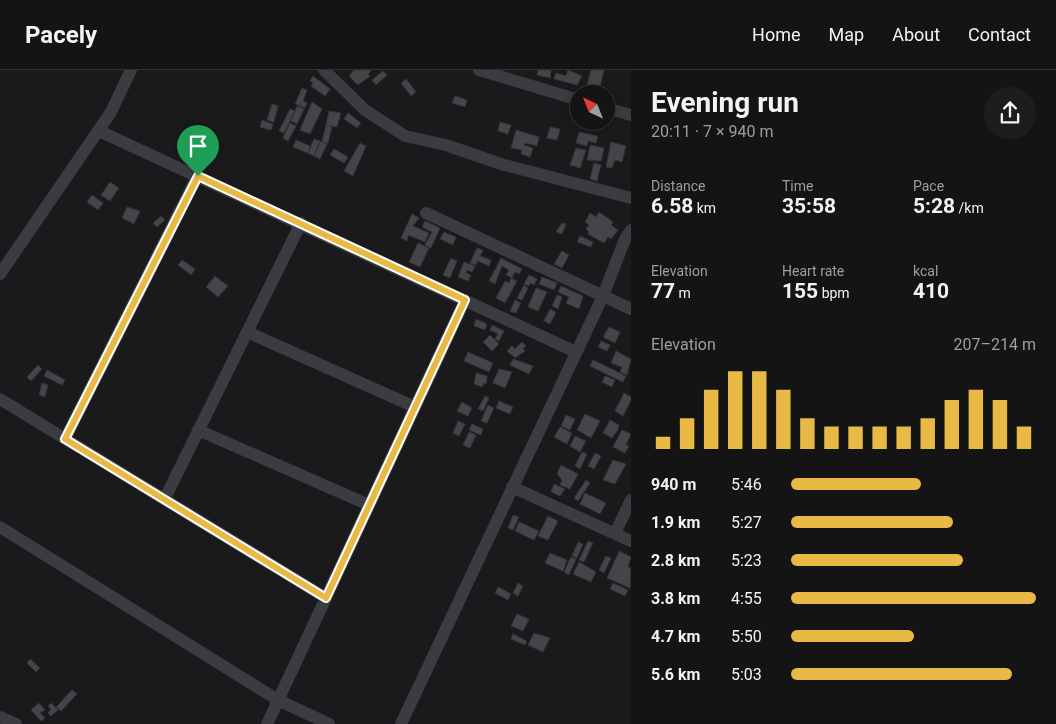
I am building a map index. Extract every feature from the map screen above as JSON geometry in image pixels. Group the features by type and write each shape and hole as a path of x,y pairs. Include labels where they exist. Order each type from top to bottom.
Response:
{"street":[{"path":"0,274 99,131 111,112 131,70"},
{"path":"324,70 366,110 405,136 446,145 501,164 631,198"},
{"path":"479,70 570,97"},
{"path":"615,111 631,115"},
{"path":"99,131 576,352"},
{"path":"65,439 198,176"},
{"path":"426,213 631,309"},
{"path":"165,498 301,223"},
{"path":"401,724 602,296 625,239 631,230"},
{"path":"267,724 465,300"},
{"path":"247,332 415,407"},
{"path":"0,399 326,598"},
{"path":"198,430 369,505"},
{"path":"512,487 631,541"},
{"path":"615,533 631,500"},
{"path":"0,527 278,700 329,724"},
{"path":"0,717 16,724"}],"building":[{"path":"354,70 371,70 368,74 370,76 358,85 349,76"},
{"path":"538,70 551,70 550,78 537,75"},
{"path":"568,70 582,76 577,85 554,79 556,73 566,76"},
{"path":"591,70 604,70 600,85 587,85"},
{"path":"383,71 387,75 376,85 372,80"},
{"path":"313,76 330,89 325,96 311,86 313,83 310,81"},
{"path":"406,79 416,92 411,96 401,83"},
{"path":"302,88 307,90 303,101 307,103 305,108 295,104"},
{"path":"455,96 467,100 465,107 452,103"},
{"path":"312,102 322,109 310,134 300,130"},
{"path":"272,104 278,106 274,122 267,120"},
{"path":"297,106 304,109 297,124 291,121"},
{"path":"290,109 295,111 284,133 279,131"},
{"path":"329,111 341,113 337,127 326,125"},
{"path":"348,113 361,123 357,128 344,119"},
{"path":"262,120 273,124 271,130 260,127"},
{"path":"500,122 511,125 508,134 498,131"},
{"path":"290,123 296,126 288,141 283,138"},
{"path":"326,125 332,126 328,143 322,142"},
{"path":"550,127 560,129 557,140 547,138"},
{"path":"516,130 539,137 537,146 525,143 524,145 533,148 530,157 521,154 522,150 511,148"},
{"path":"579,132 598,136 596,143 588,141 587,146 576,143"},
{"path":"314,139 320,141 314,156 308,153"},
{"path":"296,140 310,146 308,153 293,147"},
{"path":"321,141 327,144 320,159 314,156"},
{"path":"611,142 626,146 622,162 615,160 612,168 606,167"},
{"path":"360,143 366,146 353,176 344,171"},
{"path":"590,145 604,148 601,161 587,160"},
{"path":"576,148 586,150 580,168 570,165"},
{"path":"334,149 348,157 344,163 330,155"},
{"path":"594,163 601,165 597,181 590,179"},
{"path":"110,182 119,188 110,201 101,195"},
{"path":"92,195 103,203 98,210 87,202"},
{"path":"127,207 140,211 134,224 122,218"},
{"path":"599,212 613,222 611,225 618,230 611,239 608,237 604,243 588,234 589,232 586,229 589,225 585,222 590,213 596,217"},
{"path":"412,214 419,218 413,226 429,233 425,242 408,235 407,241 401,238"},
{"path":"161,216 165,220 157,227 153,223"},
{"path":"425,221 440,228 431,248 425,245 432,232 422,227"},
{"path":"562,223 566,224 562,234 556,232"},
{"path":"444,232 456,237 453,245 440,239"},
{"path":"580,236 593,242 591,247 577,242"},
{"path":"418,243 429,248 420,267 409,262"},
{"path":"477,248 483,250 480,256 491,260 489,266 478,261 476,265 470,263"},
{"path":"562,251 569,255 562,268 554,264"},
{"path":"451,258 457,261 450,278 443,275"},
{"path":"501,258 522,269 519,274 515,272 512,278 506,275 509,270 502,266 495,284 489,281"},
{"path":"182,260 195,269 191,275 178,265"},
{"path":"464,262 475,266 472,272 467,270 466,273 471,275 468,281 458,277"},
{"path":"529,275 537,279 534,285 531,283 529,286 524,284"},
{"path":"215,276 228,286 218,297 206,287"},
{"path":"542,277 557,283 554,290 539,284"},
{"path":"511,278 517,281 505,303 496,298 505,281 509,283"},
{"path":"524,285 528,288 522,300 517,298"},
{"path":"561,286 583,296 579,309 566,303 569,297 558,292"},
{"path":"536,288 547,292 538,311 528,307"},
{"path":"557,295 562,297 558,309 552,306"},
{"path":"515,300 521,303 516,313 510,311"},
{"path":"550,309 556,312 550,324 544,321"},
{"path":"476,319 487,324 485,330 474,326"},
{"path":"492,325 504,331 499,341 495,339 498,334 490,330"},
{"path":"609,327 620,332 615,343 603,337"},
{"path":"490,335 499,344 492,351 483,342"},
{"path":"601,341 610,345 607,351 598,347"},
{"path":"522,342 526,346 523,349 525,351 515,358 507,351 512,346 515,349"},
{"path":"616,351 631,359 627,375 620,372 622,367 611,363"},
{"path":"468,352 493,363 489,372 464,361"},
{"path":"513,359 533,366 529,374 510,365"},
{"path":"593,360 626,376 623,382 590,366"},
{"path":"38,365 42,369 31,381 27,377"},
{"path":"499,369 512,372 505,388 493,383"},
{"path":"47,370 65,380 62,385 44,376"},
{"path":"476,373 487,376 486,384 484,383 482,387 474,384"},
{"path":"605,376 615,380 612,387 602,382"},
{"path":"42,383 48,385 45,397 39,395"},
{"path":"624,393 631,397 631,400 623,416 615,411"},
{"path":"485,396 489,398 483,411 478,409"},
{"path":"499,401 513,407 510,414 496,408"},
{"path":"462,402 472,408 468,416 457,411"},
{"path":"488,405 494,408 487,423 481,421"},
{"path":"585,414 600,421 591,438 577,430"},
{"path":"566,415 575,419 570,430 561,426"},
{"path":"610,420 619,425 612,438 603,433"},
{"path":"458,421 465,424 459,436 453,433"},
{"path":"472,424 483,429 481,435 469,430"},
{"path":"560,427 572,433 567,444 554,437"},
{"path":"622,430 631,434 626,445 629,446 625,453 613,447"},
{"path":"469,432 476,435 470,448 463,445"},
{"path":"575,436 586,441 580,452 570,446"},
{"path":"582,452 587,454 580,469 575,466"},
{"path":"595,453 601,456 594,469 588,466"},
{"path":"613,460 626,464 615,484 603,480"},
{"path":"561,465 578,474 570,489 560,485 562,480 557,474"},
{"path":"586,480 590,483 578,501 574,498"},
{"path":"554,484 565,489 560,496 551,492"},
{"path":"585,493 606,503 600,514 580,504"},
{"path":"513,515 519,517 513,530 508,528"},
{"path":"548,516 558,521 548,540 538,536"},
{"path":"519,522 539,531 534,540 515,531"},
{"path":"588,541 593,543 584,562 579,560"},
{"path":"578,542 583,544 577,558 572,556"},
{"path":"619,551 631,557 628,567 631,568 630,588 607,578"},
{"path":"550,553 567,560 563,571 545,563"},
{"path":"606,556 611,558 604,573 599,570"},
{"path":"571,557 576,559 569,575 564,572"},
{"path":"579,562 596,572 591,582 573,574"},
{"path":"518,583 523,586 518,596 513,593"},
{"path":"613,583 628,590 625,596 610,589"},
{"path":"498,587 511,594 508,600 495,593"},
{"path":"517,614 529,619 523,631 511,626"},
{"path":"534,633 550,638 543,652 528,645"},
{"path":"513,634 527,641 525,645 511,639"},
{"path":"30,659 40,668 36,672 27,663"},
{"path":"72,690 77,694 61,711 56,707"},
{"path":"39,703 45,710 40,713 45,718 41,721 31,710"},
{"path":"51,703 58,710 51,716 48,713 51,709 48,706"}],"route":[{"path":"198,176 465,300 326,598 165,498 65,439 198,176"}]}
